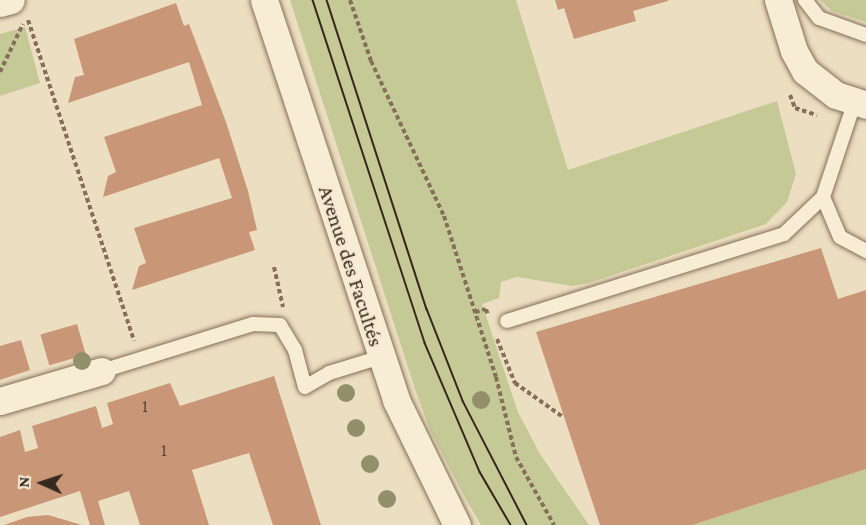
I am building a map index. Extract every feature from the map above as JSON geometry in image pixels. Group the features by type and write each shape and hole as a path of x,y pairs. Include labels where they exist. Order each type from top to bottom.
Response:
{"street":[{"path":"0,3 11,0"},
{"name":"Avenue des Facultés","path":"264,0 396,400 456,525"},
{"path":"778,0 794,51 805,71 836,95 860,103"},
{"path":"0,401 102,371"}],"lane":[{"path":"804,0 819,18 866,35"},
{"path":"507,321 784,234 823,197 860,103"},
{"path":"823,197 840,237 866,251"},
{"path":"102,371 253,324 280,325 294,350 305,387 329,374 381,357"}],"path":[{"path":"350,0 371,61 444,216 475,312 516,457 554,525"},
{"path":"0,72 27,15 139,359"},
{"path":"274,267 283,305 280,325"},
{"path":"475,312 486,309 492,325"},
{"path":"496,335 515,383 562,417"}],"green space":[{"path":"290,0 516,0 568,170 777,101 796,174 787,202 766,224 589,283 572,286 517,277 501,282 499,298 482,304 518,412 540,454 589,525 481,525 463,494 430,430 415,389"},
{"path":"820,0 866,0 866,22 832,11"},
{"path":"25,27 40,83 0,96 0,34"},
{"path":"866,469 866,525 692,525"}],"building":[{"path":"555,0 668,1 633,11 636,21 574,39 564,8 558,10"},
{"path":"176,3 184,26 189,24 226,122 248,191 257,230 249,232 255,250 132,290 139,266 146,263 134,228 232,198 219,158 103,197 108,176 116,172 104,137 202,105 189,62 68,103 75,77 84,75 74,39"},
{"path":"821,248 838,299 866,290 866,469 692,525 600,525 536,332"},
{"path":"77,324 86,355 49,365 40,334"},
{"path":"21,340 30,370 0,380 0,346"},
{"path":"274,376 321,525 273,525 249,453 192,470 209,525 140,525 129,491 98,501 105,525 90,525 80,491 0,517 0,437 20,430 25,452 38,448 32,426 96,406 102,428 113,424 107,403 170,383 180,406"},
{"path":"48,515 82,525 4,525 27,517"}],"tram line":[{"path":"313,0 425,343 480,472 511,525"},
{"path":"327,0 427,309 463,401 527,525"}]}
